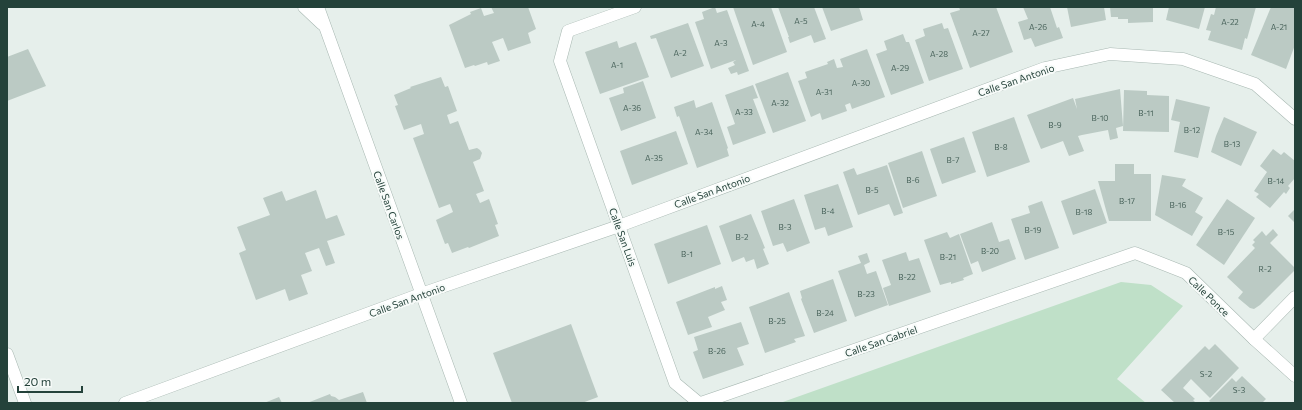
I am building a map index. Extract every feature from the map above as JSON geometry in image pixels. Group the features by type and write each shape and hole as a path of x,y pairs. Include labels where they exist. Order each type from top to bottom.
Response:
{"street":[{"path":"304,7 325,26"},
{"name":"Calle San Carlos","path":"318,7 461,403"},
{"name":"Calle San Luis","path":"635,7 568,31 560,61 675,383 700,403"},
{"name":"Calle San Antonio","path":"125,403 421,294 619,226 1045,68 1110,54 1183,59 1255,84 1295,119"},
{"name":"Calle Ponce","path":"1061,278 1135,253 1186,273 1254,339 1295,376"},
{"name":"Calle San Gabriel","path":"700,403 1061,278"},
{"path":"1254,339 1295,297"},
{"path":"7,354 25,403"}],"green space":[{"path":"1121,282 1151,285 1183,306 1117,379 1146,403 780,403"}],"building":[{"path":"491,7 528,7 536,29 528,33 531,43 508,51 503,38 492,42 500,61 488,65 487,62 465,68 449,25 471,14 470,12 481,8 484,16 494,13"},
{"path":"715,7 717,13 727,10 749,71 738,75 737,72 731,74 728,68 735,65 733,62 736,60 711,69 695,22 704,19 702,12"},
{"path":"733,7 771,7 787,52 753,65"},
{"path":"778,7 814,7 826,39 814,43 811,35 790,43"},
{"path":"822,7 859,7 863,20 831,31"},
{"path":"959,7 996,7 1013,52 970,68 950,13 960,10"},
{"path":"1023,7 1050,7 1057,28 1059,27 1063,38 1035,47 1031,38 1024,40 1018,22 1028,19"},
{"path":"1067,7 1104,7 1106,20 1071,27"},
{"path":"1110,7 1153,7 1153,22 1128,23 1128,19 1111,17"},
{"path":"1169,7 1205,7 1199,29 1166,20"},
{"path":"1216,7 1256,7 1247,39 1245,38 1242,50 1208,40 1211,31 1206,30 1211,14 1214,15"},
{"path":"1271,7 1295,8 1295,45 1286,69 1251,55"},
{"path":"688,23 704,66 671,78 656,38 651,39 650,36"},
{"path":"942,23 944,29 948,28 963,69 929,81 915,40 925,36 923,29"},
{"path":"903,34 906,42 909,42 924,83 891,95 876,54 887,50 884,41"},
{"path":"617,41 619,48 636,42 649,77 600,94 585,52"},
{"path":"28,49 46,86 7,101 7,57"},
{"path":"867,49 885,97 852,109 850,103 845,105 847,111 822,120 820,113 811,117 798,81 807,78 805,72 828,64 827,62 834,59 837,68 843,67 840,59"},
{"path":"788,72 806,121 773,133 755,84"},
{"path":"441,77 445,87 448,86 457,111 447,115 450,124 458,121 469,150 477,148 482,153 480,159 473,162 484,191 476,194 480,203 489,199 498,224 495,225 499,236 452,253 448,243 445,244 436,220 453,212 450,204 439,208 413,138 424,134 421,124 404,130 395,106 398,105 394,95 411,88 410,87"},
{"path":"643,81 656,118 621,131 609,98 624,93 623,88"},
{"path":"753,85 758,98 753,99 766,133 733,145 727,127 735,124 725,95"},
{"path":"1120,89 1123,126 1116,128 1118,138 1110,140 1108,130 1078,136 1084,151 1069,156 1063,141 1041,149 1027,115 1073,98 1077,109 1075,99"},
{"path":"1124,90 1147,91 1147,95 1169,96 1169,132 1123,131"},
{"path":"1176,99 1210,107 1198,158 1174,152 1180,122 1171,120"},
{"path":"694,100 696,108 712,102 728,148 729,156 697,168 679,116 677,117 674,107"},
{"path":"1014,117 1030,162 987,177 972,132"},
{"path":"1224,117 1257,132 1241,166 1211,152"},
{"path":"676,131 688,164 632,185 620,151"},
{"path":"964,137 976,172 942,184 930,149"},
{"path":"1273,149 1281,155 1284,152 1295,161 1295,178 1288,186 1290,188 1286,194 1284,192 1270,208 1256,197 1259,194 1254,191 1267,172 1260,166"},
{"path":"922,151 937,196 903,208 888,163"},
{"path":"1115,164 1134,164 1134,174 1151,174 1151,221 1109,221 1098,181 1115,181"},
{"path":"887,165 903,213 894,216 889,204 858,215 843,172 854,168 857,175"},
{"path":"1162,175 1186,179 1182,186 1203,198 1195,212 1203,217 1192,236 1155,215"},
{"path":"838,184 853,227 828,236 825,227 815,230 804,195"},
{"path":"1095,189 1107,223 1073,235 1061,201"},
{"path":"316,190 326,219 337,215 345,235 327,241 335,263 326,266 319,248 305,253 312,271 301,275 308,294 289,301 285,289 256,300 239,253 246,250 237,227 270,215 263,198 282,191 286,201"},
{"path":"794,199 810,243 787,252 783,243 773,246 761,211"},
{"path":"1227,199 1255,218 1224,265 1196,245"},
{"path":"1042,201 1059,248 1025,260 1011,219 1030,213 1028,206"},
{"path":"1295,209 1295,223 1288,216"},
{"path":"751,214 765,248 763,249 769,264 757,269 754,259 746,262 744,257 732,262 719,226"},
{"path":"992,222 999,242 1009,239 1016,259 982,272 978,261 971,264 960,234"},
{"path":"707,225 721,264 668,284 654,244"},
{"path":"1273,229 1278,235 1270,243 1295,268 1295,270 1260,305 1254,309 1250,308 1238,298 1243,292 1227,277 1255,248 1252,245 1255,242 1253,240 1262,231 1266,236"},
{"path":"947,232 950,238 959,234 973,274 963,278 964,280 951,284 951,282 940,285 924,240"},
{"path":"906,252 909,261 919,258 931,292 889,306 883,288 891,285 882,260"},
{"path":"867,253 870,262 864,265 867,274 876,271 888,305 855,317 838,271 861,263 858,256"},
{"path":"833,279 847,321 814,333 801,299 800,291"},
{"path":"722,286 727,300 721,302 725,310 708,317 712,327 688,335 676,302 715,287 715,289"},
{"path":"789,292 805,336 794,339 796,342 765,353 749,307"},
{"path":"741,322 749,344 737,348 744,365 703,379 693,352 698,350 694,337"},
{"path":"571,324 598,397 582,403 512,403 493,353"},
{"path":"1215,344 1239,368 1210,398 1191,379 1183,388 1195,399 1193,400 1196,403 1175,403 1161,390 1205,346 1209,350"},
{"path":"1242,376 1266,399 1262,403 1212,403 1209,401 1232,378 1236,382"},
{"path":"363,392 367,403 307,403 330,394 339,400"},
{"path":"279,397 282,403 264,403"}]}
